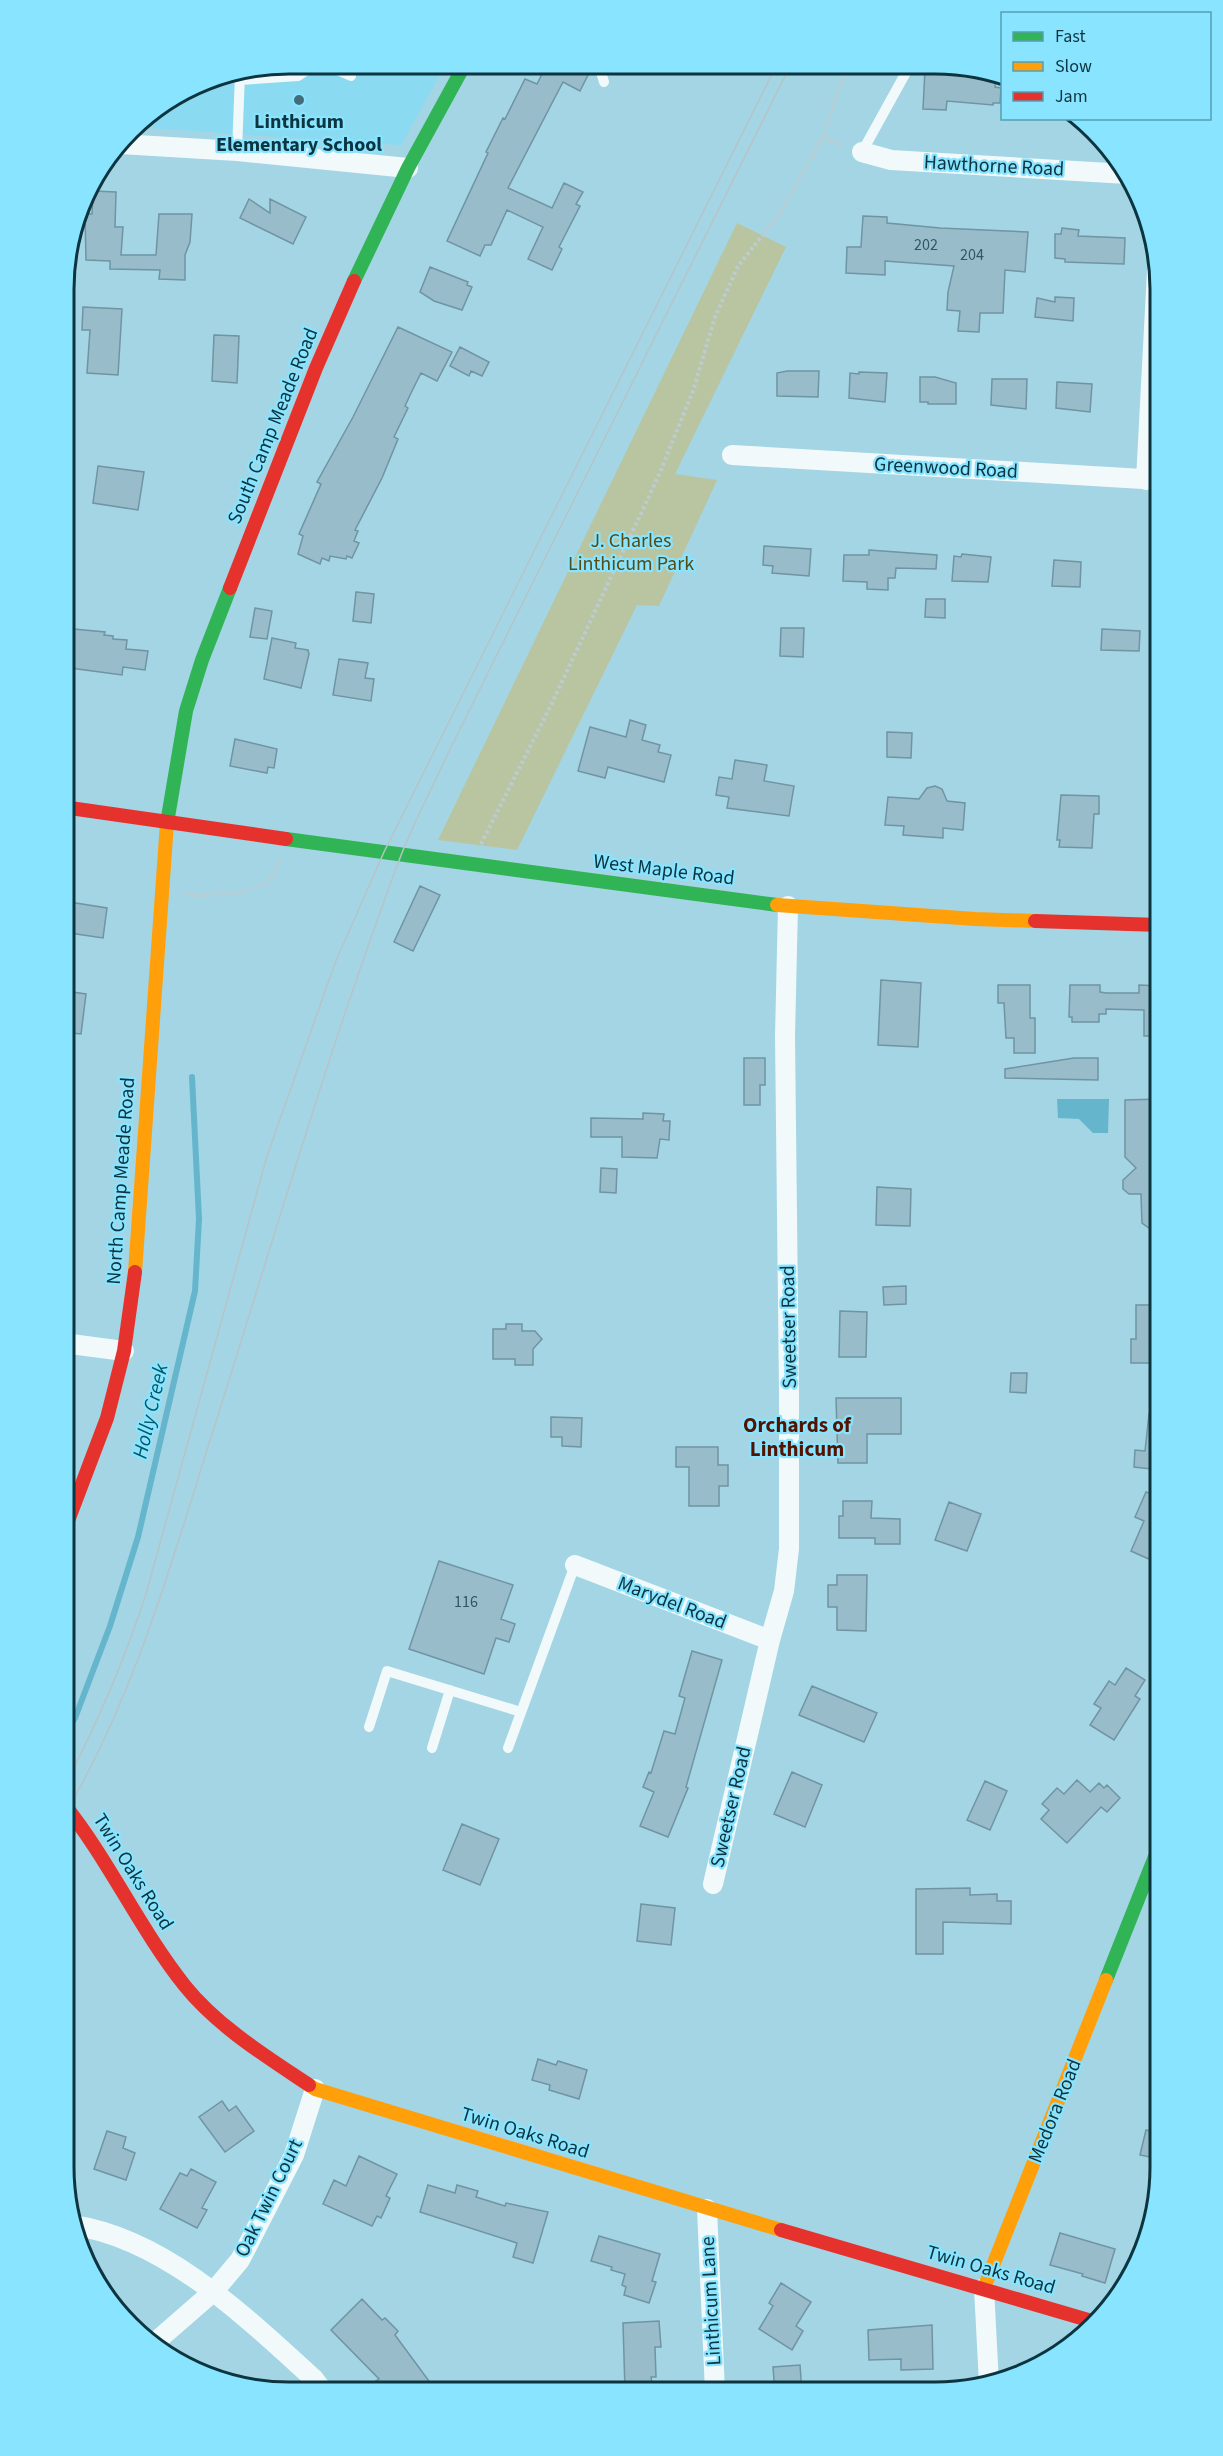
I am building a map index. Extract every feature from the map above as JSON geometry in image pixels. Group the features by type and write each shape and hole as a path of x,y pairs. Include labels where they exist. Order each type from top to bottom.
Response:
{"street":[{"name":"South Camp Meade Road","path":"167,821 186,711 202,660 325,348 359,268 408,168 460,74"},
{"path":"129,145 237,151 408,168"},
{"name":"Hawthorne Road","path":"862,152 891,160 1116,173"},
{"name":"Greenwood Road","path":"732,455 1150,480"},
{"name":"West Maple Road","path":"74,808 470,865 788,906 975,919 1150,925"},
{"name":"North Camp Meade Road","path":"74,1505 107,1419 124,1351 134,1280 167,821"},
{"name":"Sweetser Road","path":"713,1884 770,1640 784,1591 789,1550 785,1036 788,906"},
{"path":"74,1344 124,1351"},
{"name":"Marydel Road","path":"575,1565 770,1640"},
{"name":"Twin Oaks Road","path":"74,1817 186,1987 238,2038 315,2089 707,2209 1086,2319"},
{"name":"Medora Road","path":"989,2375 984,2288 1150,1869"},
{"name":"Oak Twin Court","path":"159,2339 214,2291 240,2260 294,2155 315,2089"},
{"name":"Linthicum Lane","path":"707,2209 716,2382"},
{"path":"82,2227 117,2235 157,2256 214,2291 314,2382"}],"lane":[{"path":"256,76 298,76 301,74"},
{"path":"346,74 351,76"},
{"path":"602,74 604,82"},
{"path":"862,152 905,74"},
{"path":"237,151 240,80"},
{"path":"508,1748 575,1565"},
{"path":"369,1727 387,1671 522,1712"},
{"path":"432,1748 450,1690"}],"path":[{"path":"470,865 552,703 658,477 693,391 715,317 738,266 781,212 823,137 844,74"},
{"path":"185,894 207,896 222,891 232,895 267,883 276,872 283,852"}],"shaded area":[{"name":"Linthicum Elementary School","path":"440,74 401,145 146,128 181,102 206,90 261,75"},
{"path":"1057,1099 1109,1099 1108,1133 1093,1133 1079,1119 1058,1118"}],"green space":[{"name":"J. Charles Linthicum Park","path":"737,223 786,247 675,474 717,480 659,606 637,605 517,850 438,840"}],"building":[{"path":"542,74 588,74 580,91 563,82 508,188 552,208 564,183 583,192 576,204 580,206 559,247 562,249 552,270 528,259 543,227 507,210 491,245 485,245 480,256 447,241 488,153 486,152 525,79 537,84"},
{"path":"925,74 962,75 995,83 995,87 1001,88 1000,103 993,103 993,105 947,101 946,110 923,109"},
{"path":"97,191 116,192 115,227 123,227 121,255 156,255 159,214 192,214 190,242 185,255 185,280 159,279 160,270 110,269 110,261 86,260 85,220 87,214 92,214 93,201"},
{"path":"249,199 270,213 270,199 306,217 293,244 240,218"},
{"path":"863,216 887,217 887,223 1028,232 1025,272 1005,270 1003,313 980,313 979,332 958,331 960,311 947,310 948,292 954,266 885,261 885,275 846,273 847,247 861,247"},
{"path":"1062,228 1079,230 1078,236 1125,238 1124,264 1065,262 1065,259 1055,258 1055,234 1061,234"},
{"path":"430,267 468,282 467,285 472,287 462,310 434,301 420,292"},
{"path":"1055,297 1074,298 1073,321 1035,317 1037,298 1055,302"},
{"path":"83,307 122,309 118,375 87,373 90,330 82,330"},
{"path":"398,327 452,352 437,381 421,373 412,391 405,406 408,408 394,437 398,439 382,478 355,530 358,531 354,541 359,543 352,558 330,556 329,561 322,558 320,564 298,554 303,536 299,534 321,484 317,482 353,417"},
{"path":"214,335 239,336 237,383 212,381"},
{"path":"460,347 489,362 482,376 471,371 469,376 450,366"},
{"path":"819,371 818,397 777,396 777,373"},
{"path":"859,372 887,373 885,402 849,398 850,373 859,374"},
{"path":"920,377 935,377 956,383 956,404 920,402"},
{"path":"992,379 1027,379 1026,409 991,405"},
{"path":"1057,382 1092,384 1090,412 1056,408"},
{"path":"98,466 144,472 138,510 93,503"},
{"path":"764,546 811,549 809,576 772,573 773,566 763,565"},
{"path":"869,550 937,555 936,569 896,568 895,578 888,578 888,590 867,589 867,582 843,581 844,555 869,555"},
{"path":"962,554 991,557 988,582 952,581 954,556 961,557"},
{"path":"1054,560 1081,562 1080,587 1052,586"},
{"path":"356,592 374,594 371,623 353,621"},
{"path":"926,599 945,599 945,618 925,617"},
{"path":"255,608 272,611 267,639 250,637"},
{"path":"781,628 804,628 803,657 780,656"},
{"path":"74,629 105,632 104,635 113,636 113,639 127,640 126,649 148,651 145,670 123,667 122,675 74,668"},
{"path":"1102,629 1140,631 1139,651 1101,650"},
{"path":"272,638 296,643 295,648 308,650 301,688 264,679"},
{"path":"339,659 368,663 365,678 374,679 371,701 333,695"},
{"path":"630,720 646,725 642,740 660,745 658,752 671,755 664,782 608,767 605,778 578,771 590,727 626,737"},
{"path":"887,732 912,733 911,758 887,757"},
{"path":"235,739 277,749 274,768 268,767 267,773 230,766"},
{"path":"735,760 767,765 764,781 794,786 789,816 727,808 729,797 716,795 719,777 732,779"},
{"path":"935,786 942,789 947,801 965,803 963,830 943,828 943,838 903,835 904,826 885,825 888,797 919,799 927,788"},
{"path":"1061,795 1099,796 1099,814 1094,814 1092,848 1059,847 1060,840 1057,840"},
{"path":"420,886 440,895 413,951 394,942"},
{"path":"74,903 107,908 103,938 74,934"},
{"path":"881,980 921,983 918,1047 878,1045"},
{"path":"998,985 1030,985 1030,1018 1035,1018 1035,1053 1014,1053 1014,1038 1006,1038 1004,1003 998,1003"},
{"path":"1070,985 1100,985 1100,992 1106,993 1139,993 1139,985 1150,986 1150,1036 1144,1036 1144,1010 1106,1009 1106,1014 1099,1014 1099,1022 1072,1022 1072,1017 1069,1017"},
{"path":"74,992 86,994 81,1034 74,1033"},
{"path":"744,1058 765,1058 765,1085 760,1085 760,1105 744,1105"},
{"path":"1074,1058 1098,1058 1098,1080 1005,1078 1005,1069"},
{"path":"1150,1099 1150,1228 1142,1223 1141,1194 1129,1194 1123,1189 1123,1180 1136,1168 1125,1157 1125,1100"},
{"path":"643,1113 664,1114 663,1121 670,1121 669,1140 660,1139 657,1158 622,1157 622,1137 591,1137 591,1118 643,1119"},
{"path":"601,1168 617,1169 616,1193 600,1192"},
{"path":"877,1187 911,1189 910,1226 876,1225"},
{"path":"906,1286 906,1304 884,1305 883,1287"},
{"path":"1136,1305 1150,1305 1150,1363 1131,1363 1131,1339 1136,1339"},
{"path":"840,1311 867,1312 866,1357 839,1357"},
{"path":"506,1324 522,1324 522,1331 535,1331 542,1339 533,1349 533,1365 515,1365 515,1359 493,1359 493,1329 506,1329"},
{"path":"1011,1373 1027,1373 1026,1393 1010,1392"},
{"path":"836,1398 901,1398 901,1434 867,1434 867,1463 838,1463"},
{"path":"1150,1414 1150,1469 1134,1467 1135,1450 1145,1451"},
{"path":"551,1417 582,1418 581,1447 562,1446 562,1437 551,1437"},
{"path":"676,1447 718,1447 718,1465 728,1465 728,1486 719,1486 719,1506 689,1506 689,1467 676,1467"},
{"path":"1146,1492 1150,1493 1150,1560 1131,1551 1144,1521 1135,1517"},
{"path":"843,1501 872,1501 871,1518 900,1519 900,1544 875,1544 875,1538 839,1538 839,1516 843,1516"},
{"path":"949,1502 981,1514 967,1551 935,1540"},
{"path":"439,1561 513,1585 501,1619 515,1624 509,1642 496,1638 484,1674 409,1649"},
{"path":"837,1575 867,1575 866,1631 837,1630 837,1607 828,1607 828,1585 837,1585"},
{"path":"692,1651 722,1660 686,1787 688,1788 668,1837 640,1826 654,1792 643,1787 649,1772 651,1773 664,1731 675,1734 685,1698 679,1696"},
{"path":"1126,1668 1145,1680 1135,1696 1140,1699 1114,1740 1090,1725 1101,1708 1094,1704 1109,1681 1115,1685"},
{"path":"812,1686 877,1713 864,1742 799,1715"},
{"path":"792,1772 822,1785 805,1827 774,1814"},
{"path":"1077,1780 1090,1792 1099,1783 1104,1788 1107,1785 1120,1798 1107,1812 1101,1807 1067,1843 1041,1819 1049,1810 1042,1804 1057,1788 1064,1794"},
{"path":"985,1781 1007,1791 990,1830 967,1820"},
{"path":"462,1824 499,1839 480,1885 443,1870"},
{"path":"970,1888 970,1895 997,1894 997,1901 1011,1901 1011,1924 943,1922 943,1954 916,1954 916,1889"},
{"path":"641,1904 675,1908 671,1945 637,1941"},
{"path":"538,2059 556,2065 558,2061 587,2070 579,2099 549,2090 550,2085 532,2080"},
{"path":"222,2101 229,2111 236,2106 254,2131 225,2152 199,2117"},
{"path":"1146,2130 1150,2131 1150,2157 1140,2155"},
{"path":"107,2131 126,2137 123,2148 135,2153 126,2180 94,2169"},
{"path":"359,2156 397,2174 386,2196 390,2198 381,2218 377,2216 372,2226 323,2204 334,2180 346,2186"},
{"path":"191,2169 216,2182 202,2208 207,2210 197,2228 160,2209 180,2173 187,2176"},
{"path":"428,2185 455,2193 457,2185 478,2191 476,2197 505,2206 506,2203 548,2212 533,2263 513,2257 517,2243 420,2212"},
{"path":"1060,2233 1115,2249 1105,2283 1050,2265"},
{"path":"599,2236 660,2254 652,2281 656,2282 649,2303 624,2295 626,2287 622,2285 625,2274 611,2270 612,2267 591,2261"},
{"path":"781,2283 811,2302 796,2326 803,2331 792,2350 759,2329 773,2306 769,2303"},
{"path":"362,2299 382,2320 385,2318 398,2331 395,2335 430,2382 377,2382 379,2379 331,2330"},
{"path":"659,2321 661,2347 655,2347 656,2377 651,2377 652,2382 625,2382 623,2323"},
{"path":"932,2325 933,2369 901,2370 901,2359 869,2360 868,2330"},
{"path":"800,2365 801,2382 774,2382 773,2367"}],"waterway":[{"name":"Holly Creek","path":"74,1720 110,1626 138,1537 195,1291 199,1219 192,1077"}],"tram line":[{"path":"74,1767 109,1693 146,1594 267,1156 335,963 384,852 772,74"},
{"path":"74,1797 110,1726 149,1630 325,1073 374,929 406,844 450,749 786,74"}],"traffic: fast":[{"path":"354,281 408,168 460,74"},
{"path":"167,823 186,711 202,660 230,588"},
{"path":"286,839 777,905"},
{"path":"1106,1980 1150,1869"}],"traffic: slow":[{"path":"135,1272 167,823"},
{"path":"777,905 1035,921"},
{"path":"984,2288 1106,1980"},
{"path":"309,2085 315,2089 781,2230"}],"traffic: jam":[{"path":"230,588 316,368 354,281"},
{"path":"74,809 286,839"},
{"path":"1035,921 1150,925"},
{"path":"74,1505 107,1418 124,1351 135,1272"},
{"path":"74,1817 168,1964 198,2001 227,2028 309,2085"},
{"path":"781,2230 1086,2319"}],"place":[{"name":"Linthicum Elementary School","path":"299,100"}],"district":[{"name":"Orchards of Linthicum","path":"797,1437"}]}
